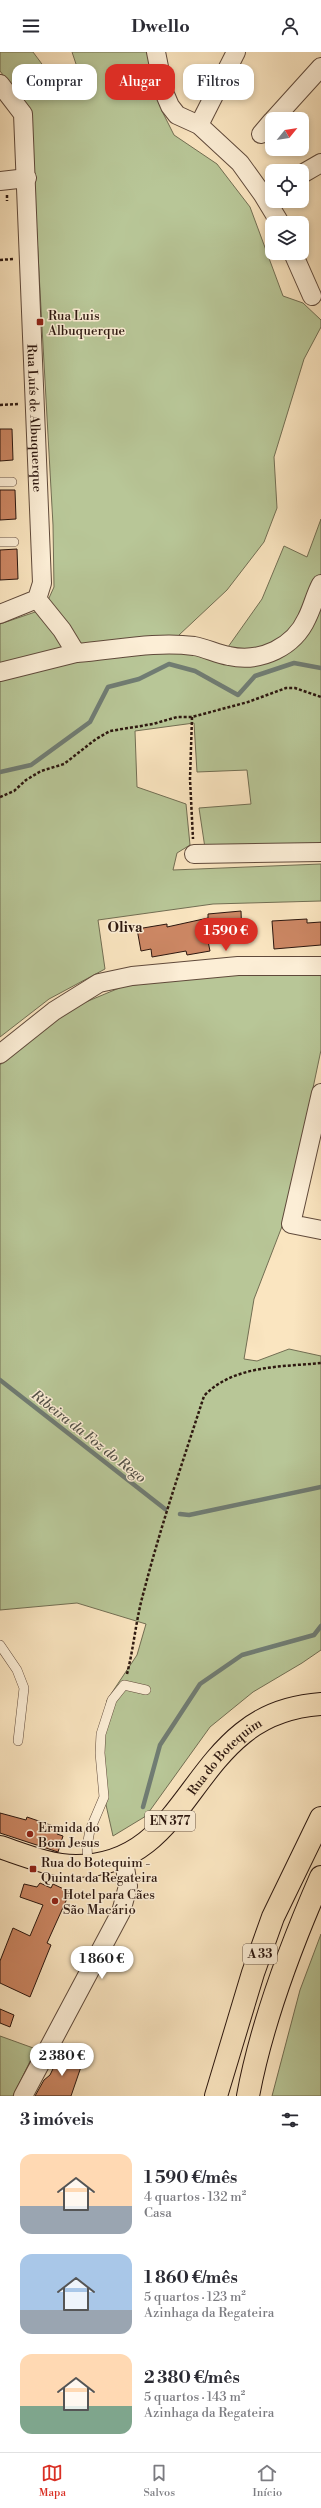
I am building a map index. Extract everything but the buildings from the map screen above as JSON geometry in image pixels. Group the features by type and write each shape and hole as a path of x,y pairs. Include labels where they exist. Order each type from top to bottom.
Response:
{"main road":[{"name":"Rua do Botequim","path":"0,1848 64,1865 88,1865 123,1856 139,1848 160,1832 216,1760 242,1733 276,1714 315,1705"},
{"name":"A 33","path":"216,2096 253,1973 273,1917 321,1818"},
{"name":"A 33","path":"248,2096 254,2065 291,1952 321,1878"}],"street":[{"path":"156,52 164,92 170,106 177,115 199,125 240,163 265,190"},
{"path":"199,125 236,52"},
{"path":"280,112 321,67"},
{"name":"Rua Luís de Albuquerque","path":"0,84 23,114 27,178 42,583 36,599"},
{"path":"309,170 321,163"},
{"path":"0,181 27,178"},
{"path":"296,260 312,296"},
{"path":"0,672 76,653 149,644 195,646 230,656 253,659 290,642 300,631 321,584"},
{"path":"0,614 36,599 62,630 76,653"},
{"path":"194,854 321,852"},
{"path":"0,1054 54,1011 99,983 132,976 238,966 321,966"},
{"path":"321,1093 291,1224 321,1230"},
{"path":"23,2096 121,1912 128,1886 123,1856"}],"lane":[{"path":"0,482 12,482"},
{"path":"0,542 14,542"},
{"path":"0,1645 17,1670 24,1688 18,1741"},
{"path":"88,1865 87,1846 90,1830 104,1797 100,1753 101,1734 112,1700 124,1684 146,1690"}],"path":[{"path":"0,797 14,791 26,780 41,771 64,764 96,739 110,731 177,717 192,717 248,702 286,688 295,688 321,697"},
{"path":"192,717 190,779 194,854"},
{"path":"124,1684 136,1638 143,1594 158,1538 204,1396 215,1384 234,1375 259,1369 321,1363"}],"green space":[{"path":"0,52 33,52 42,64 12,64 12,87 0,71"},
{"path":"72,52 148,52 151,64 105,64 105,100 159,100 162,111 174,135 217,164 250,207 265,247 265,260 270,260 283,296 303,303 321,320 321,327 304,359 274,457 277,508 264,542 227,590 179,635 228,647 262,599 284,546 307,557 321,519 321,844 205,848 199,808 251,804 247,770 197,772 194,723 135,731 137,787 186,804 190,845 177,853 173,870 321,864 321,901 213,904 98,920 105,969 49,999 0,1037 0,624 44,609 54,587 53,525 30,110 22,100 97,100 97,64 76,64"},
{"path":"321,972 321,1050 286,1216 254,1299 244,1359 257,1361 289,1349 321,1356 321,1650 253,1692 210,1727 146,1816 113,1836 102,1787 102,1727 107,1700 137,1655 146,1624 77,1603 0,1610 0,1065 62,1012 124,986 238,974"},
{"path":"321,1934 321,2096 272,2096 300,1990"},
{"path":"0,2036 36,2049 13,2096 0,2096"}],"waterway":[{"path":"0,772 31,765 90,722 108,687 139,679 169,664 195,671 238,695 255,676 294,663 321,668"},
{"name":"Ribeira da Foz do Rego","path":"0,1380 165,1509"},
{"name":"Ribeira da Foz do Rego","path":"180,1514 189,1515 321,1487"},
{"path":"143,1807 160,1745 200,1684 242,1655 314,1635 321,1626"}],"place":[{"name":"Rua Luis Albuquerque","path":"40,322"},
{"name":"Ermida do Bom Jesus","path":"30,1834"},
{"name":"Rua do Botequim - Quinta da Regateira","path":"33,1869"},
{"name":"Hotel para Cães São Macário","path":"55,1901"}],"district":[{"name":"Oliva","path":"125,927"}]}
